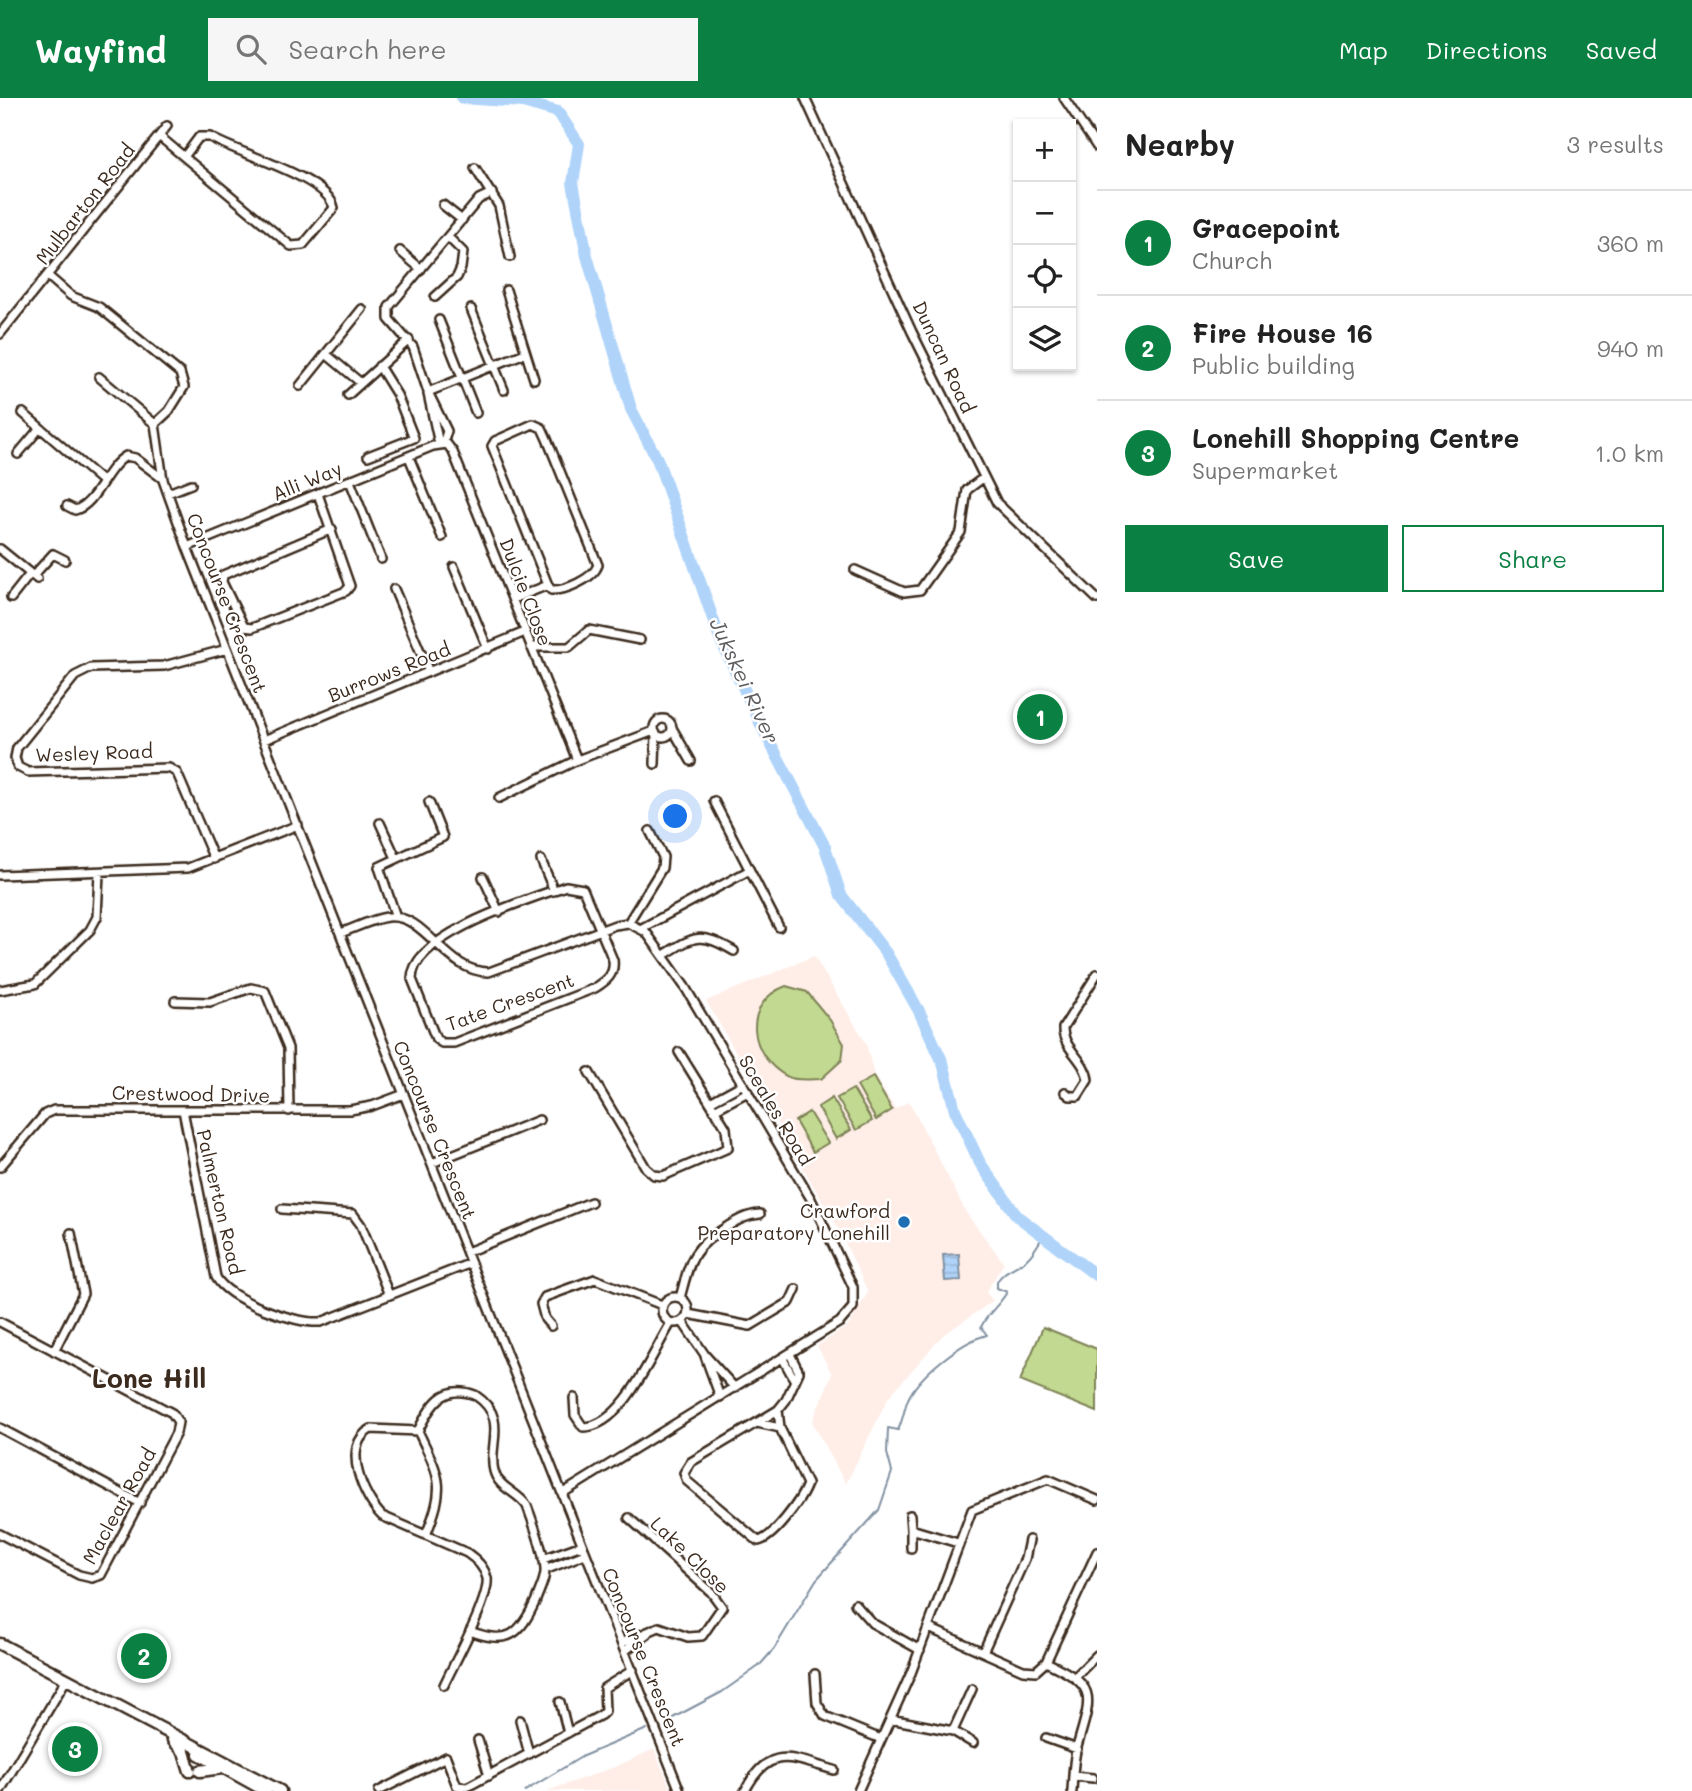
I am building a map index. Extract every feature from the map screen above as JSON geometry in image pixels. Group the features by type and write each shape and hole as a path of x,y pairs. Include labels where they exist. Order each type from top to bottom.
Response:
{"street":[{"name":"Duncan Road","path":"805,98 1000,509 1097,599"},
{"path":"1063,98 1097,147"},
{"name":"Mulbarton Road","path":"0,334 167,126"},
{"path":"159,136 184,157 291,246 303,245 334,208 322,192 302,178 210,137 199,137 184,157"},
{"path":"475,168 492,193 506,226 510,257"},
{"path":"441,444 428,392 409,340 394,325 388,313 393,302 479,199 492,193"},
{"path":"443,205 461,220"},
{"path":"435,297 461,268 463,252 448,237"},
{"path":"400,251 421,269"},
{"path":"48,276 71,296 99,307 180,373 184,387 155,424 99,377"},
{"path":"506,290 534,379"},
{"path":"300,386 362,309"},
{"path":"471,309 504,390"},
{"path":"439,320 476,414"},
{"path":"348,394 409,340"},
{"path":"428,392 525,353"},
{"path":"326,354 361,383"},
{"path":"368,456 414,438 397,396 379,366"},
{"path":"23,413 102,481"},
{"name":"Concourse Crescent","path":"155,424 163,480 187,547 680,1791"},
{"path":"533,425 542,428 598,565 594,574 563,588 553,591 548,585 492,446 495,441 533,425"},
{"path":"18,454 39,429"},
{"name":"Alli Way","path":"187,547 441,444"},
{"name":"Dulcie Close","path":"441,444 453,452 577,760"},
{"path":"67,506 75,510 83,507 120,460 128,456 154,470 163,480"},
{"path":"409,457 442,537"},
{"path":"855,570 904,592 920,590 961,532 967,490 983,478"},
{"path":"350,481 381,559"},
{"path":"168,493 191,484"},
{"path":"318,494 332,529 349,579 349,588 252,628 244,628 222,582 223,575 332,529"},
{"path":"0,549 34,577"},
{"path":"11,598 34,577 53,554 65,560"},
{"path":"454,567 488,649"},
{"path":"513,599 548,585"},
{"path":"394,589 429,672"},
{"path":"531,647 569,646 589,630 640,640"},
{"name":"Burrows Road","path":"264,740 525,632"},
{"name":"Wesley Road","path":"214,859 177,773 169,768 28,772 18,767 15,758 18,748 75,676 83,671 91,668 164,666 227,649"},
{"path":"655,764 655,723 661,719 669,721 691,761"},
{"path":"499,798 577,760 655,732 668,735 672,728"},
{"path":"714,801 779,927"},
{"path":"396,917 379,869 396,858 443,837 429,802"},
{"path":"380,823 396,858"},
{"path":"0,875 188,868 298,825"},
{"path":"628,923 662,868 663,857 650,831"},
{"path":"541,860 554,891"},
{"path":"341,933 380,919 396,917 409,922 466,969 489,972 628,923 642,928 748,871"},
{"path":"0,990 34,984 90,930 98,912 99,873"},
{"path":"483,877 499,912"},
{"path":"436,945 448,933 571,886 583,889 601,931"},
{"name":"Sceales Road","path":"563,1493 846,1318 853,1307 855,1295 811,1199 664,956 642,928"},
{"name":"Tate Crescent","path":"436,945 415,966 411,979 434,1036 447,1044 490,1030 603,982 613,967 601,931"},
{"path":"664,956 690,939 699,937 710,938 734,951"},
{"path":"1065,1092 1070,1096 1078,1096 1087,1080 1082,1062 1066,1041 1063,1028 1097,974"},
{"path":"175,1001 210,1002 251,988 265,992 288,1048 289,1111"},
{"path":"589,1072 646,1168 654,1175 669,1174 728,1148 728,1133 679,1052"},
{"path":"712,1106 743,1084"},
{"path":"712,1106 748,1093"},
{"name":"Crestwood Drive","path":"0,1167 45,1114 54,1110 360,1109 404,1094"},
{"name":"Palmerton Road","path":"183,1110 216,1277 226,1291 312,1323 336,1317 471,1263"},
{"path":"432,1163 539,1121"},
{"path":"467,1252 591,1202"},
{"path":"282,1209 353,1214 361,1225 389,1295"},
{"path":"680,1298 692,1255 700,1244 742,1218 760,1213"},
{"path":"0,1322 54,1351 83,1294 71,1233"},
{"path":"551,1326 545,1320 541,1304 545,1297 595,1279 662,1306"},
{"path":"688,1314 750,1326 790,1302 796,1289"},
{"path":"671,1323 662,1314 662,1306 670,1297 686,1302 688,1314"},
{"path":"574,1398 575,1415 583,1427 593,1426 616,1412 671,1323 682,1321 688,1314"},
{"path":"682,1321 705,1355 735,1388"},
{"name":"Maclear Road","path":"0,1534 79,1575 92,1578 101,1575 176,1433 178,1422 172,1413 54,1351"},
{"path":"705,1355 720,1397"},
{"path":"778,1410 780,1428 807,1484 795,1505 775,1530 766,1539 758,1541 688,1481 684,1473 691,1462 778,1410 799,1370 787,1356"},
{"path":"426,1535 438,1505 440,1488 418,1432 432,1405 445,1394 468,1392 481,1399 497,1432 493,1469 497,1479 527,1506 545,1570 540,1590 519,1631 506,1637 491,1638 470,1631"},
{"path":"756,1423 780,1428"},
{"path":"0,1428 140,1503"},
{"path":"418,1432 371,1429 359,1439 355,1454 359,1471 377,1511 391,1522 467,1553 477,1560 484,1572 485,1594 444,1685"},
{"path":"858,1791 920,1650 958,1543 975,1508 1042,1480 1060,1482 1097,1500"},
{"path":"910,1515 911,1548"},
{"name":"Lake Close","path":"622,1643 664,1627 688,1637 702,1636 722,1607 711,1592 629,1518"},
{"path":"911,1529 958,1543"},
{"path":"984,1652 1025,1559 1029,1540"},
{"path":"543,1559 582,1545"},
{"path":"929,1628 1030,1672 1041,1668 1097,1552"},
{"path":"545,1570 585,1554"},
{"path":"855,1604 872,1623 920,1650"},
{"path":"625,1651 648,1633"},
{"path":"0,1644 267,1791"},
{"path":"1078,1674 1097,1655"},
{"path":"1046,1662 1078,1674 1092,1691 1095,1708 1077,1749 1072,1791"},
{"path":"379,1791 445,1754 459,1788 489,1776 601,1716 605,1710 604,1688 633,1670"},
{"path":"815,1674 817,1703 825,1716 881,1739"},
{"path":"0,1791 66,1680"},
{"path":"953,1731 972,1689"},
{"path":"560,1702 568,1733"},
{"path":"890,1719 953,1731 973,1743"},
{"path":"520,1720 530,1755"},
{"path":"170,1736 177,1735 279,1791"},
{"path":"170,1736 195,1771 226,1769"},
{"path":"1046,1738 1077,1749"},
{"path":"478,1740 489,1776"},
{"path":"745,1791 764,1763 777,1757 834,1770"},
{"path":"1073,1776 1093,1778"}],"shaded area":[{"name":"Crawford Preparatory Lonehill","path":"814,956 866,1043 874,1075 895,1109 909,1101 967,1214 1004,1263 986,1292 993,1301 943,1335 888,1398 846,1484 812,1422 832,1374 817,1346 849,1325 868,1292 839,1230 706,1001"},
{"path":"654,1749 672,1791 547,1791 617,1766"}],"green space":[{"path":"786,986 807,992 830,1020 844,1044 842,1060 821,1079 788,1077 764,1056 758,1043 756,1017 762,1004"},
{"path":"873,1077 892,1110 876,1120 857,1086"},
{"path":"853,1089 872,1121 856,1130 837,1098"},
{"path":"832,1098 851,1130 836,1139 818,1107"},
{"path":"809,1112 828,1143 813,1152 795,1121"},
{"path":"1043,1327 1097,1349 1097,1412 1020,1381"}],"water":[{"path":"959,1254 961,1280 945,1281 943,1255"}],"waterway":[{"name":"Jukskei River","path":"462,98 523,102 558,112 579,144 573,183 587,256 631,409 658,461 720,639 764,731 825,847 841,895 886,953 919,1011 943,1063 955,1110 980,1163 1017,1216 1097,1276"},
{"path":"667,1721 722,1692 759,1666 774,1649 816,1580 879,1510 892,1472 887,1453 888,1428 898,1430 908,1399 931,1370 966,1344 987,1335 981,1327 1007,1292 997,1288 997,1281 1027,1259 1043,1236"},
{"path":"525,1791 583,1756 647,1729"}],"place":[{"name":"Gracepoint","path":"1040,717"},
{"name":"Crawford Preparatory Lonehill","path":"904,1222"},
{"name":"Fire House 16","path":"144,1656"},
{"name":"Lonehill Shopping Centre","path":"75,1749"}],"district":[{"name":"Lone Hill","path":"149,1379"}]}
